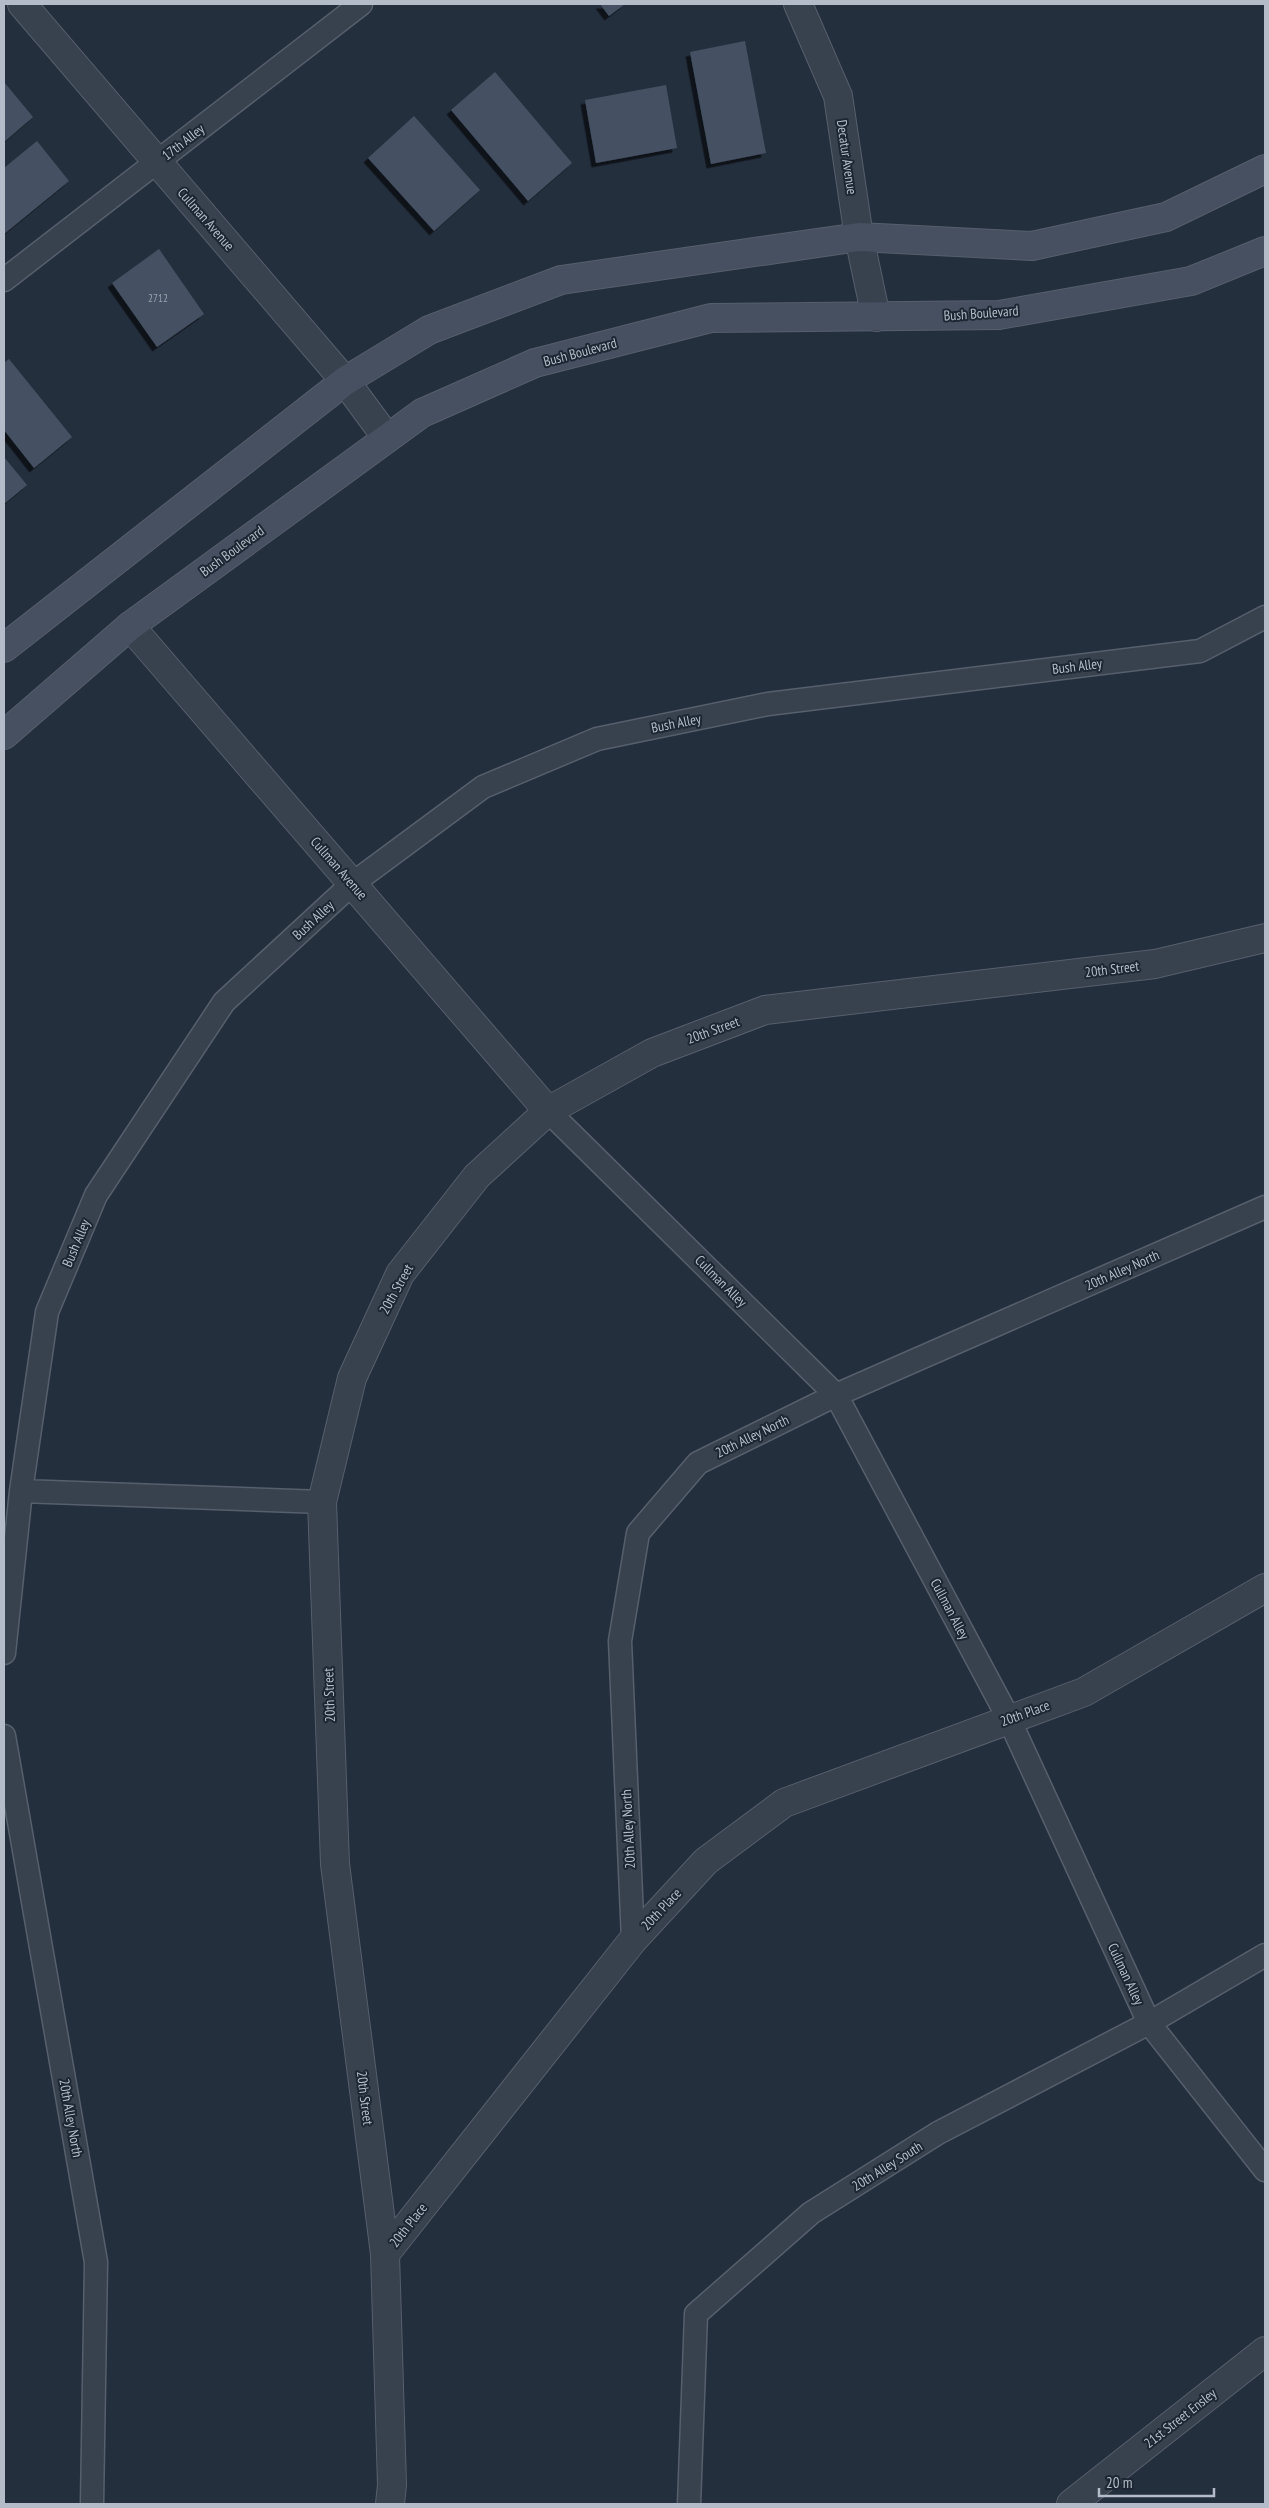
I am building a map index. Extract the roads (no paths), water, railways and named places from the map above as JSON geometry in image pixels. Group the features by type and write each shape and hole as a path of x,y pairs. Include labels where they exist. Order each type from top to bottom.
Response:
{"main road":[{"path":"4,648 345,381 429,330 561,280 859,237 1032,246 1166,217 1265,169"},
{"name":"Bush Boulevard","path":"4,735 130,626 422,413 534,363 710,318 999,315 1191,281 1265,251"}],"street":[{"name":"Cullman Avenue","path":"22,4 345,381 387,438"},
{"name":"Decatur Avenue","path":"798,4 838,96 859,237 876,317"},
{"name":"Cullman Avenue","path":"130,626 548,1111"},
{"name":"20th Street","path":"385,2254 335,1864 322,1502 352,1378 400,1274 477,1176 548,1111 652,1052 765,1010 1155,964 1265,938"},
{"name":"20th Place","path":"390,2504 392,2485 385,2254 633,1940 706,1861 784,1803 1084,1692 1265,1588"},
{"name":"21st Street Ensley","path":"1071,2504 1265,2351"}],"lane":[{"name":"17th Alley","path":"4,280 361,4"},
{"name":"Bush Alley","path":"21,1491 47,1312 96,1195 224,1002 352,884 483,787 597,739 768,704 1200,651 1265,617"},
{"name":"Cullman Alley","path":"548,1111 836,1395 1009,1719 1149,2023 1265,2170"},
{"name":"20th Alley North","path":"633,1940 620,1641 638,1533 698,1463 836,1395 1265,1207"},
{"path":"4,1653 21,1491 322,1502"},
{"name":"20th Alley North","path":"4,1736 96,2262 92,2504"},
{"name":"20th Alley South","path":"689,2504 696,2314 811,2213 938,2133 1149,2023 1265,1955"}]}
